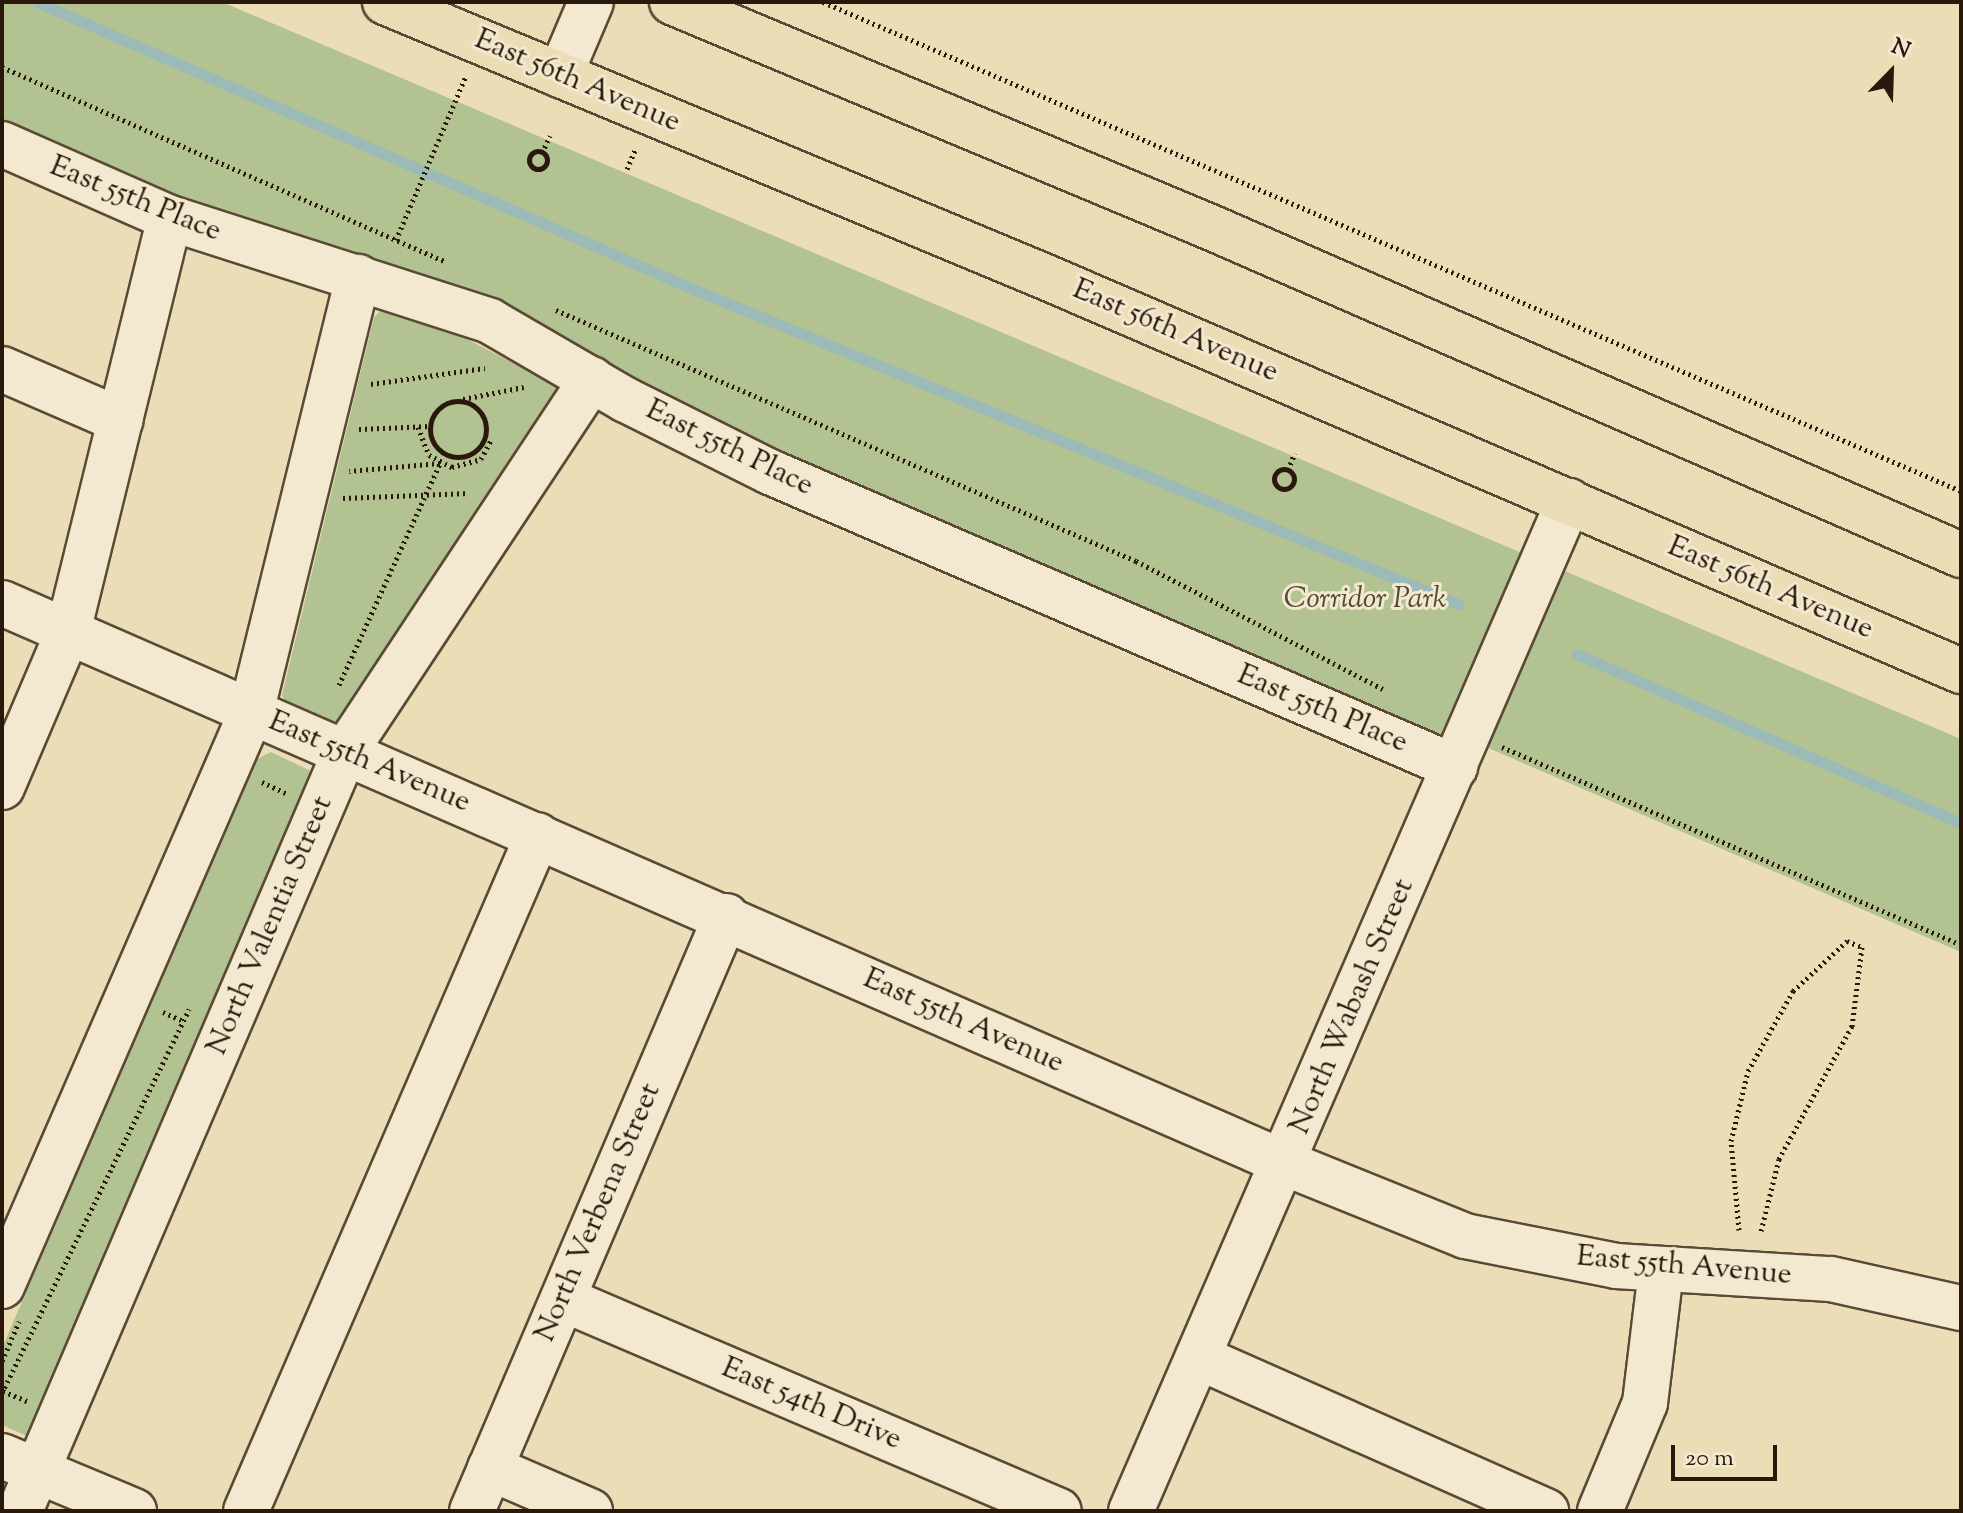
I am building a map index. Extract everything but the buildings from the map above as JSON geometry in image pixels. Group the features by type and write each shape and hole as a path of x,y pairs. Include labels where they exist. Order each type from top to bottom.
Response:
{"main road":[{"name":"East 56th Avenue","path":"385,2 1569,501 1961,671"},
{"path":"672,2 1202,224 1961,555"}],"street":[{"path":"560,75 591,2"},
{"name":"East 55th Place","path":"2,144 170,218 490,321 592,379 770,472 1455,767"},
{"path":"2,787 68,632 170,218"},
{"path":"2,1286 251,713 358,277"},
{"path":"2,369 120,420"},
{"name":"North Valentia Street","path":"20,1511 20,1463 345,752 592,379"},
{"name":"North Wabash Street","path":"1131,1511 1287,1164 1569,501"},
{"name":"East 55th Avenue","path":"2,603 726,916 1287,1164 1489,1243 1661,1271 1831,1279 1961,1308"},
{"path":"246,1511 538,835"},
{"name":"North Verbena Street","path":"472,1511 726,916"},
{"path":"1600,1511 1645,1403 1661,1271"},
{"name":"East 54th Drive","path":"563,1299 1059,1511"},
{"path":"1198,1357 1546,1511"},
{"path":"20,1463 134,1511"},
{"path":"490,1468 590,1511"}],"path":[{"path":"823,2 1961,491"},
{"path":"2,67 448,263"},
{"path":"396,240 468,69"},
{"path":"542,153 550,136"},
{"path":"627,169 639,141"},
{"path":"542,304 1136,561 1397,697"},
{"path":"362,385 485,368"},
{"path":"458,400 475,406 485,420 486,438 474,453 446,455 433,442 430,426 441,406 458,400 524,387"},
{"path":"351,429 430,426"},
{"path":"418,427 423,448 440,463"},
{"path":"341,471 440,463 473,464 492,438"},
{"path":"1288,470 1274,475 1280,489 1293,481 1288,470 1295,453"},
{"path":"336,692 440,463"},
{"path":"334,499 482,492"},
{"path":"1501,747 1961,945"},
{"path":"254,779 299,799"},
{"path":"285,810 298,784"},
{"path":"1739,1230 1731,1141 1748,1071 1793,991 1847,941 1862,947 1857,1011 1844,1046 1779,1159 1761,1231"},
{"path":"2,1393 195,996"},
{"path":"155,1008 195,1026"},
{"path":"74,1223 95,1232"}],"green space":[{"name":"Corridor Park","path":"2,2 222,2 1961,739 1961,952 1458,735 1437,739 666,404 550,328 474,293 205,212 2,125"},
{"path":"384,308 463,337 561,388 343,729 287,706 282,695 374,317"},
{"path":"271,752 315,773 27,1436 2,1425 2,1348 257,759"}],"waterway":[{"path":"37,2 686,286 1458,604"},
{"path":"1577,654 1961,823"}]}
